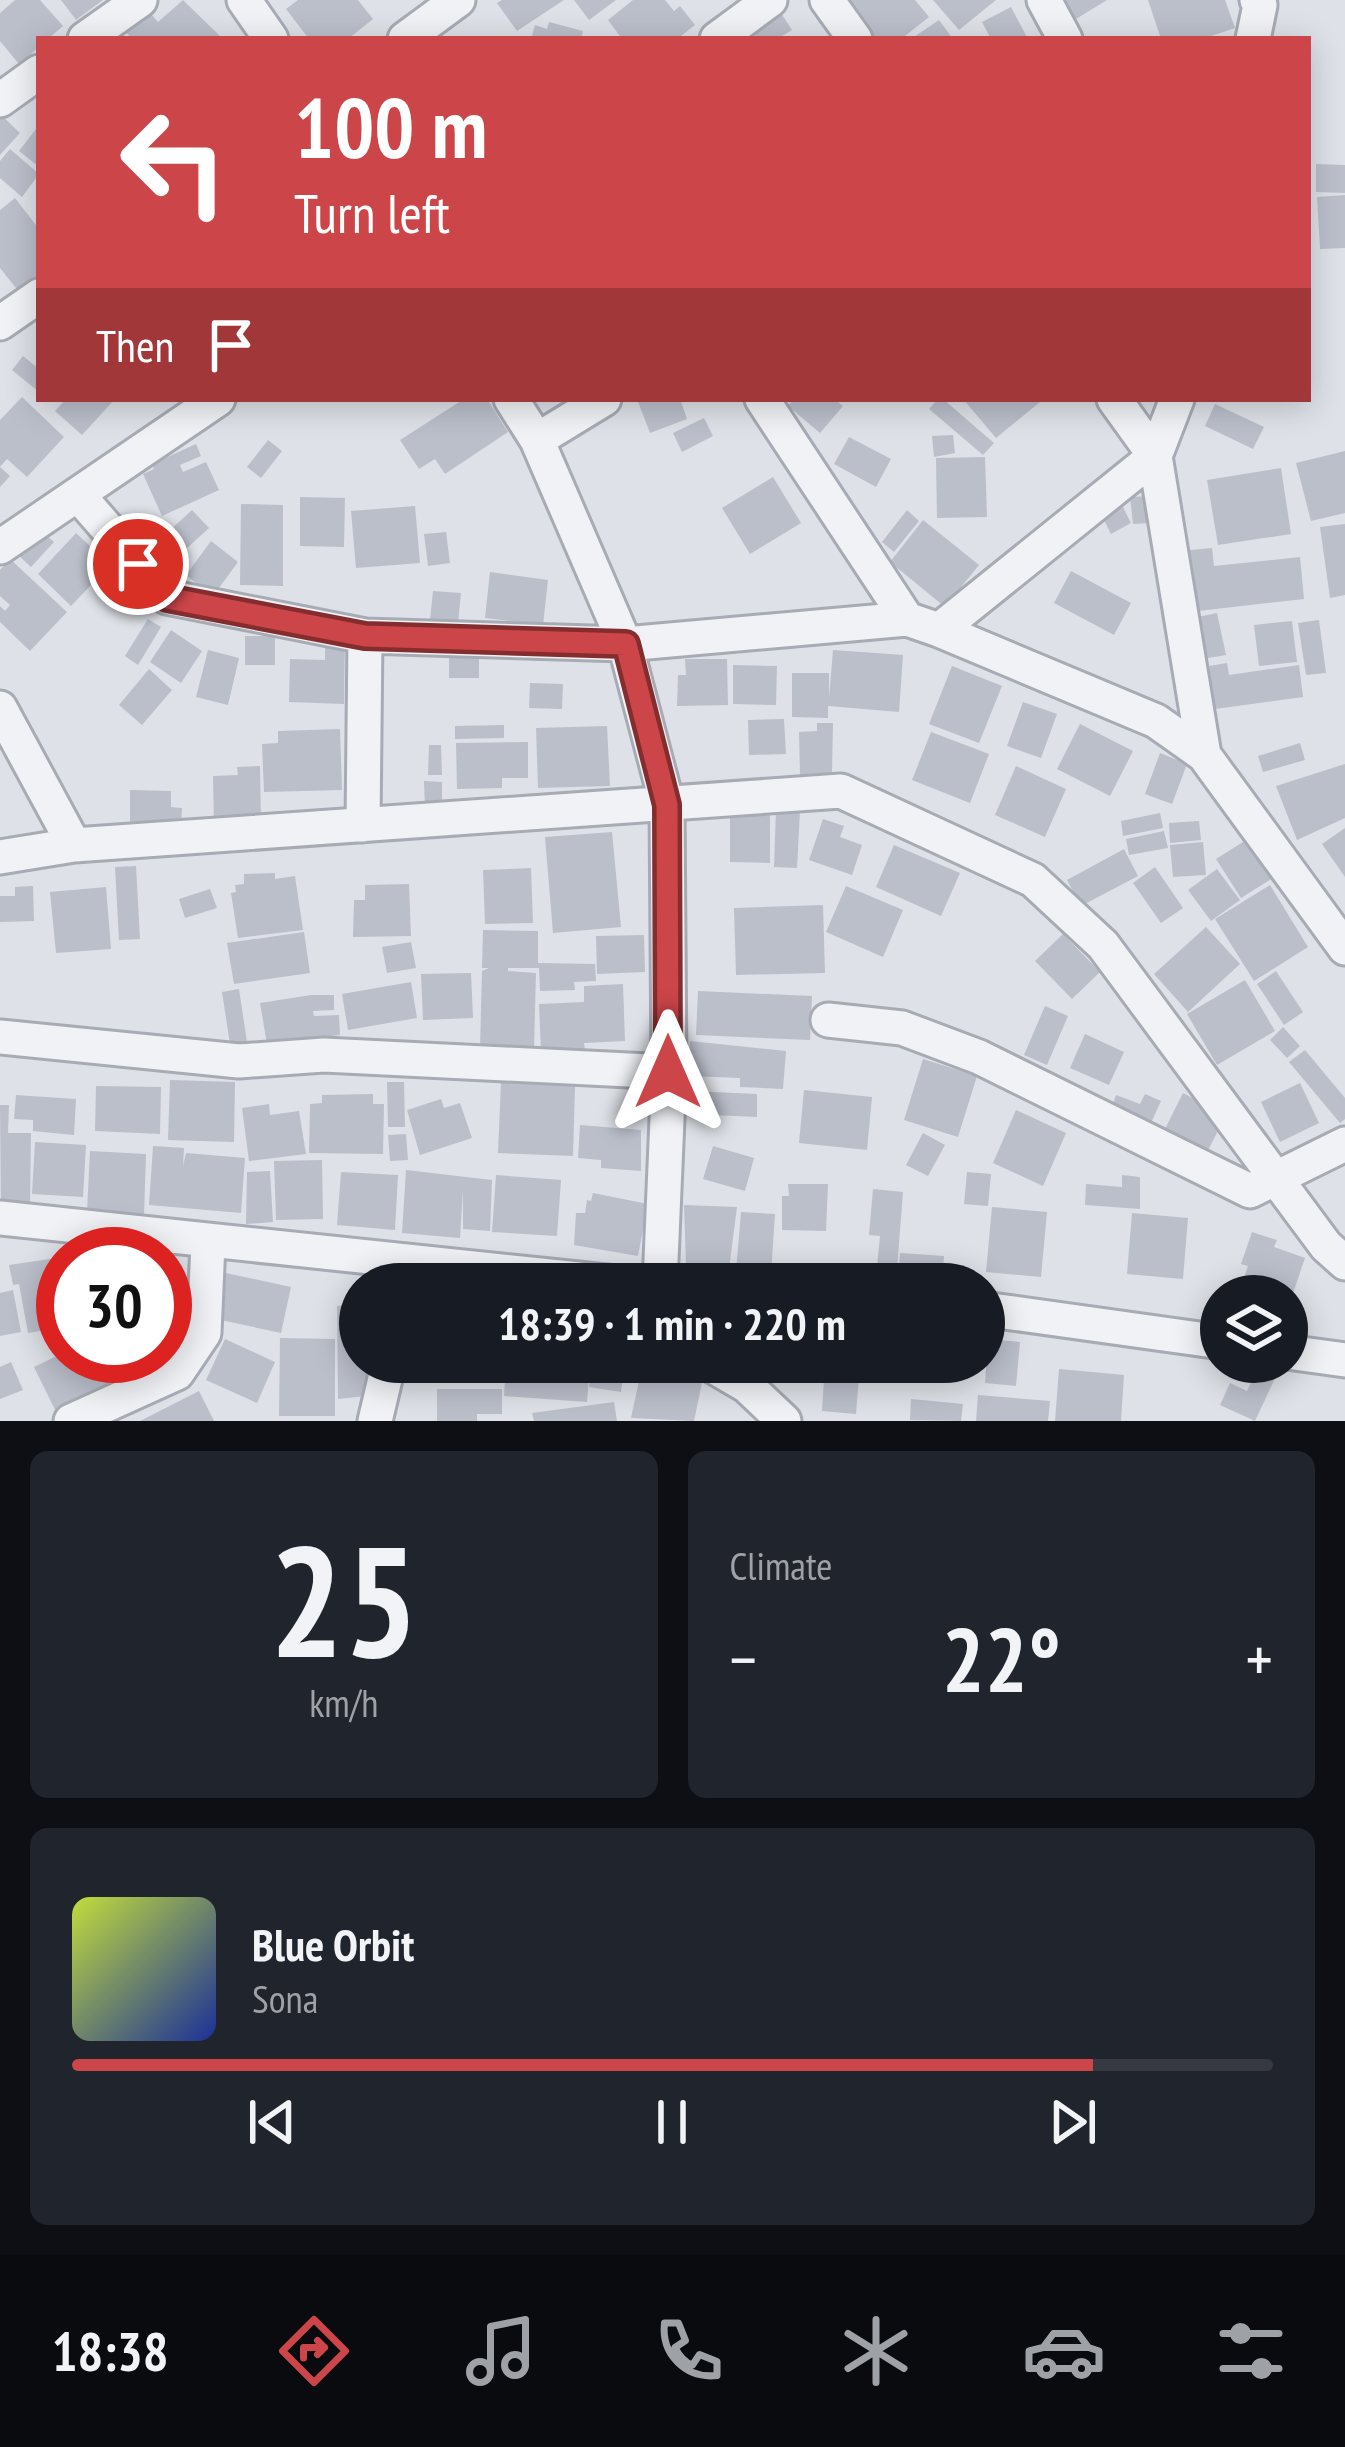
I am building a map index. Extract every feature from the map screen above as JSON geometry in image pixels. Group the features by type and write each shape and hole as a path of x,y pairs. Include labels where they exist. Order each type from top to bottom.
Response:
{"street":[{"path":"89,36 140,0"},
{"path":"244,0 269,36"},
{"path":"409,36 458,0"},
{"path":"721,36 770,0"},
{"path":"827,0 853,36"},
{"path":"1044,0 1063,36"},
{"path":"1253,36 1257,0"},
{"path":"0,100 36,74"},
{"path":"0,323 36,298"},
{"path":"0,547 214,402"},
{"path":"513,402 537,440 626,644 667,805 668,1072 661,1263"},
{"path":"537,440 599,402"},
{"path":"764,402 923,625"},
{"path":"1116,402 1155,456 1204,755"},
{"path":"923,625 1155,456 1176,402"},
{"path":"79,496 167,598 365,636 626,644 923,625 1156,721 1204,755 1345,949"},
{"path":"363,825 365,636"},
{"path":"0,708 74,845"},
{"path":"0,857 74,845 841,791 1033,880 1103,945 1326,1246 1345,1263"},
{"path":"828,1020 902,1028 979,1057 1250,1191 1345,1144"},
{"path":"0,1037 239,1061 324,1055 668,1072"},
{"path":"0,1218 339,1263"},
{"path":"71,1421 177,1372 203,1333 208,1243"},
{"path":"1005,1312 1200,1339"},
{"path":"1308,1355 1345,1360"},
{"path":"375,1421 384,1383"},
{"path":"742,1383 784,1421"}],"building":[{"path":"15,0 40,0 63,26 51,36 36,36 36,50 19,64 0,41 0,13"},
{"path":"61,0 103,0 76,20"},
{"path":"183,0 220,36 129,36 126,32 149,12 158,22"},
{"path":"298,0 358,0 373,19 352,36 307,36 286,9"},
{"path":"564,0 517,31 497,3"},
{"path":"574,0 616,0 589,20"},
{"path":"633,0 665,0 674,11 680,6 695,25 681,36 620,36 608,20"},
{"path":"843,0 915,0 929,17 905,36 871,36"},
{"path":"933,0 996,0 959,30"},
{"path":"1057,0 1107,0 1071,22"},
{"path":"1148,0 1225,0 1235,28 1211,36 1160,36"},
{"path":"1011,7 1026,36 989,36 982,22"},
{"path":"781,13 792,30 782,36 753,32"},
{"path":"939,20 951,36 915,36"},
{"path":"549,22 583,31 582,36 532,36 535,25 547,29"},
{"path":"0,114 20,133 0,155"},
{"path":"36,129 36,165 19,151"},
{"path":"10,149 36,171 22,197 0,178 0,161"},
{"path":"1316,164 1345,165 1345,193 1316,192"},
{"path":"1345,195 1345,248 1320,249 1317,197"},
{"path":"15,198 36,225 36,280 20,293 0,268 0,210"},
{"path":"23,356 36,367 36,390 12,370"},
{"path":"22,397 64,437 27,477 7,459 0,467 0,420"},
{"path":"63,402 112,402 82,435 55,411"},
{"path":"459,402 489,402 508,432 445,474 435,459 419,469 400,440"},
{"path":"638,402 681,402 687,419 650,433"},
{"path":"791,402 838,402 843,406 820,433 788,406"},
{"path":"935,402 946,402 994,443 983,455 929,409"},
{"path":"966,402 1040,402 996,438"},
{"path":"1215,404 1264,427 1253,449 1205,426"},
{"path":"704,418 713,436 682,452 673,433"},
{"path":"953,435 955,453 934,457 932,436"},
{"path":"849,437 891,459 876,487 834,464"},
{"path":"268,440 282,451 261,478 247,467"},
{"path":"196,444 201,456 180,465 183,472 206,462 219,490 162,516 143,474 154,469 152,464"},
{"path":"1345,451 1345,513 1311,521 1296,463"},
{"path":"985,457 987,517 937,518 936,458"},
{"path":"0,467 10,476 0,487"},
{"path":"1281,468 1291,534 1218,545 1207,480"},
{"path":"773,477 801,523 750,554 722,508"},
{"path":"1150,496 1152,523 1133,524 1130,497"},
{"path":"300,497 345,498 344,547 300,546"},
{"path":"1120,501 1131,523 1111,534 1100,512"},
{"path":"241,504 283,505 283,586 240,585"},
{"path":"415,506 420,563 356,568 351,511"},
{"path":"192,510 209,528 186,549 169,531"},
{"path":"907,510 919,521 894,552 882,542"},
{"path":"923,520 979,565 945,607 890,562"},
{"path":"1345,524 1345,595 1330,598 1320,527"},
{"path":"39,529 54,542 31,567 16,553"},
{"path":"446,532 450,563 428,566 424,534"},
{"path":"76,533 110,565 71,606 38,574"},
{"path":"211,541 238,562 213,596 186,575"},
{"path":"1212,548 1214,566 1300,557 1304,599 1198,611 1190,550"},
{"path":"10,559 67,612 30,651 0,622 0,606 5,611 10,605 0,596 0,570"},
{"path":"1071,571 1131,603 1114,635 1054,603"},
{"path":"490,572 548,580 543,625 485,618"},
{"path":"433,591 461,593 458,623 430,620"},
{"path":"1217,613 1226,655 1202,659 1193,618"},
{"path":"148,619 161,627 138,665 125,656"},
{"path":"1319,620 1326,673 1306,675 1298,623"},
{"path":"1292,621 1297,662 1259,666 1254,625"},
{"path":"171,630 202,651 181,683 150,662"},
{"path":"245,636 275,636 275,665 245,665"},
{"path":"325,641 345,642 344,704 289,702 290,659 325,660"},
{"path":"208,650 239,658 228,705 196,697"},
{"path":"833,650 903,655 899,712 828,706 828,718 792,717 792,673 829,673 829,698"},
{"path":"449,652 479,653 479,678 449,678"},
{"path":"685,659 727,659 728,705 677,706 678,675 686,675"},
{"path":"1227,663 1229,675 1299,665 1303,697 1215,709 1209,666"},
{"path":"733,665 777,666 776,705 733,704"},
{"path":"952,666 1002,686 979,743 929,724"},
{"path":"149,669 172,690 142,725 119,705"},
{"path":"530,683 563,684 562,709 529,708"},
{"path":"1023,702 1057,714 1041,758 1007,746"},
{"path":"784,719 786,754 749,755 748,720"},
{"path":"817,723 833,723 832,773 800,775 799,732 817,731"},
{"path":"1080,724 1133,751 1110,796 1057,769"},
{"path":"504,725 504,738 455,739 455,726"},
{"path":"607,726 610,786 538,788 536,728"},
{"path":"340,729 342,790 264,792 262,744 278,743 278,731"},
{"path":"931,732 989,754 970,803 912,780"},
{"path":"528,742 528,778 502,778 502,788 457,789 456,743"},
{"path":"1300,743 1305,760 1263,772 1258,756"},
{"path":"429,745 441,745 442,775 428,775"},
{"path":"1160,753 1187,764 1172,804 1145,794"},
{"path":"1345,764 1345,818 1297,840 1276,786"},
{"path":"260,766 261,824 214,825 213,776 238,775 237,767"},
{"path":"1016,766 1066,789 1045,837 995,815"},
{"path":"424,781 442,782 442,808 425,808"},
{"path":"130,790 171,791 171,807 182,808 181,829 130,828"},
{"path":"730,810 770,811 770,863 730,862"},
{"path":"776,810 800,811 797,868 774,867"},
{"path":"1160,813 1163,828 1123,836 1121,821"},
{"path":"823,819 844,826 840,837 862,845 852,875 809,860"},
{"path":"1199,821 1201,840 1170,843 1169,823"},
{"path":"1345,828 1345,877 1322,844"},
{"path":"1164,831 1168,848 1129,855 1126,839"},
{"path":"612,832 621,927 553,933 545,837"},
{"path":"1254,835 1279,874 1241,898 1216,859"},
{"path":"1203,842 1206,875 1173,877 1170,845"},
{"path":"894,845 960,873 941,916 876,887"},
{"path":"1124,849 1138,876 1081,906 1067,880"},
{"path":"136,866 140,939 119,940 115,867"},
{"path":"1155,867 1183,908 1161,923 1133,883"},
{"path":"531,868 533,923 485,924 483,870"},
{"path":"1217,869 1240,900 1211,921 1188,890"},
{"path":"275,873 275,879 295,876 303,930 238,938 231,893 236,892 235,885 244,884 244,874"},
{"path":"409,884 411,936 353,937 354,900 365,900 365,885"},
{"path":"1270,885 1308,947 1254,981 1215,919"},
{"path":"33,886 34,921 0,922 0,896 15,896 15,887"},
{"path":"846,886 903,910 883,957 826,932"},
{"path":"106,887 111,949 56,953 50,892"},
{"path":"210,889 217,908 185,918 179,899"},
{"path":"823,905 825,973 736,975 734,908"},
{"path":"1206,927 1240,964 1188,1012 1154,974"},
{"path":"483,930 538,931 538,963 595,964 596,981 574,982 575,990 540,991 539,968 508,968 536,973 534,1049 480,1048 482,971 489,968 482,968"},
{"path":"304,932 310,973 234,984 227,943"},
{"path":"1063,934 1100,972 1072,999 1035,961"},
{"path":"644,935 645,972 597,974 596,936"},
{"path":"411,942 416,968 387,973 382,947"},
{"path":"1276,971 1303,1012 1284,1025 1257,984"},
{"path":"471,973 473,1018 423,1020 421,974"},
{"path":"1245,980 1275,1031 1217,1065 1187,1014"},
{"path":"411,982 417,1018 348,1030 342,994"},
{"path":"623,984 625,1041 541,1051 539,1004 584,1002 584,986"},
{"path":"239,989 247,1042 230,1044 222,992"},
{"path":"698,991 812,996 810,1040 696,1035"},
{"path":"334,995 334,1010 313,1011 314,1016 339,1015 340,1035 267,1044 260,1003"},
{"path":"1045,1006 1068,1016 1047,1065 1024,1055"},
{"path":"1283,1027 1300,1046 1287,1058 1270,1040"},
{"path":"1085,1034 1124,1052 1109,1085 1070,1068"},
{"path":"690,1041 786,1051 783,1089 740,1087 740,1078 688,1076"},
{"path":"1305,1050 1345,1098 1345,1119 1340,1123 1289,1062"},
{"path":"923,1059 977,1076 958,1137 904,1120"},
{"path":"170,1080 235,1082 234,1142 168,1140"},
{"path":"387,1082 404,1082 405,1127 388,1127"},
{"path":"501,1082 575,1086 573,1156 498,1153"},
{"path":"1300,1083 1319,1123 1280,1142 1261,1102"},
{"path":"96,1086 161,1087 160,1134 95,1131"},
{"path":"804,1090 872,1097 867,1150 799,1143"},
{"path":"692,1091 757,1094 757,1117 691,1114"},
{"path":"1183,1093 1226,1115 1204,1158 1161,1137"},
{"path":"373,1094 373,1104 384,1104 383,1154 309,1153 310,1104 322,1103 322,1095"},
{"path":"1145,1094 1161,1101 1150,1125 1111,1109 1116,1095 1140,1104"},
{"path":"16,1095 76,1099 74,1135 33,1131 33,1120 14,1119"},
{"path":"441,1099 444,1108 460,1103 472,1138 420,1155 407,1110"},
{"path":"269,1104 270,1115 299,1111 306,1154 249,1161 242,1108"},
{"path":"0,1105 9,1105 8,1133 31,1133 30,1209 1,1209"},
{"path":"1016,1110 1066,1133 1043,1186 993,1163"},
{"path":"580,1125 641,1130 641,1171 601,1168 601,1160 578,1158"},
{"path":"923,1133 945,1145 928,1176 906,1165"},
{"path":"406,1134 408,1160 390,1161 388,1135"},
{"path":"35,1142 86,1145 83,1197 32,1194"},
{"path":"153,1146 184,1148 183,1166 186,1153 245,1158 241,1213 149,1205"},
{"path":"713,1146 754,1158 745,1191 703,1179"},
{"path":"90,1151 146,1154 144,1215 87,1212"},
{"path":"322,1160 323,1219 276,1220 274,1161"},
{"path":"406,1170 492,1180 490,1231 463,1229 463,1189 460,1238 402,1233"},
{"path":"270,1171 273,1222 246,1224 247,1172"},
{"path":"341,1172 398,1175 395,1230 337,1225"},
{"path":"967,1172 991,1174 988,1206 964,1204"},
{"path":"496,1175 561,1180 557,1236 492,1232"},
{"path":"1122,1175 1140,1177 1140,1209 1085,1205 1086,1184 1122,1187"},
{"path":"788,1184 828,1184 826,1231 782,1230 782,1196 789,1196"},
{"path":"873,1189 903,1192 897,1263 877,1263 880,1236 869,1235"},
{"path":"593,1193 648,1204 638,1256 574,1245 576,1213 585,1213"},
{"path":"684,1205 737,1207 730,1263 686,1263"},
{"path":"992,1207 1047,1212 1041,1277 1005,1274 1005,1263 987,1263"},
{"path":"741,1212 775,1214 772,1263 737,1263"},
{"path":"1132,1213 1188,1218 1183,1279 1127,1274"},
{"path":"1252,1232 1277,1240 1274,1247 1305,1258 1299,1275 1245,1275 1248,1266 1241,1264"},
{"path":"900,1253 944,1256 943,1263 899,1263"},
{"path":"36,1261 36,1332 28,1333 19,1284 13,1285 9,1265"},
{"path":"226,1273 291,1287 281,1333 216,1319"},
{"path":"13,1290 21,1332 0,1336 0,1293"},
{"path":"337,1306 339,1383 369,1383 366,1396 338,1399"},
{"path":"280,1338 335,1339 335,1416 279,1416"},
{"path":"225,1339 275,1362 257,1403 206,1380"},
{"path":"1005,1341 1020,1342 1016,1386 985,1383 1005,1383"},
{"path":"11,1362 23,1390 0,1399 0,1367"},
{"path":"1059,1369 1124,1375 1121,1421 1055,1421"},
{"path":"42,1383 107,1383 113,1395 60,1420"},
{"path":"505,1383 588,1383 587,1402 504,1396"},
{"path":"589,1383 622,1383 621,1392 589,1387"},
{"path":"638,1383 702,1383 694,1421 631,1418"},
{"path":"824,1383 858,1383 856,1414 822,1411"},
{"path":"1230,1383 1247,1391 1251,1383 1273,1383 1255,1421 1220,1405"},
{"path":"437,1389 502,1389 502,1414 477,1414 477,1421 437,1421"},
{"path":"199,1391 214,1421 140,1421"},
{"path":"978,1395 1050,1401 1048,1421 976,1421"},
{"path":"911,1399 963,1404 961,1421 910,1420"},
{"path":"614,1402 617,1421 534,1421 532,1413"}],"route":[{"path":"138,564 167,598 365,636 626,644 667,805 668,1072"}]}
